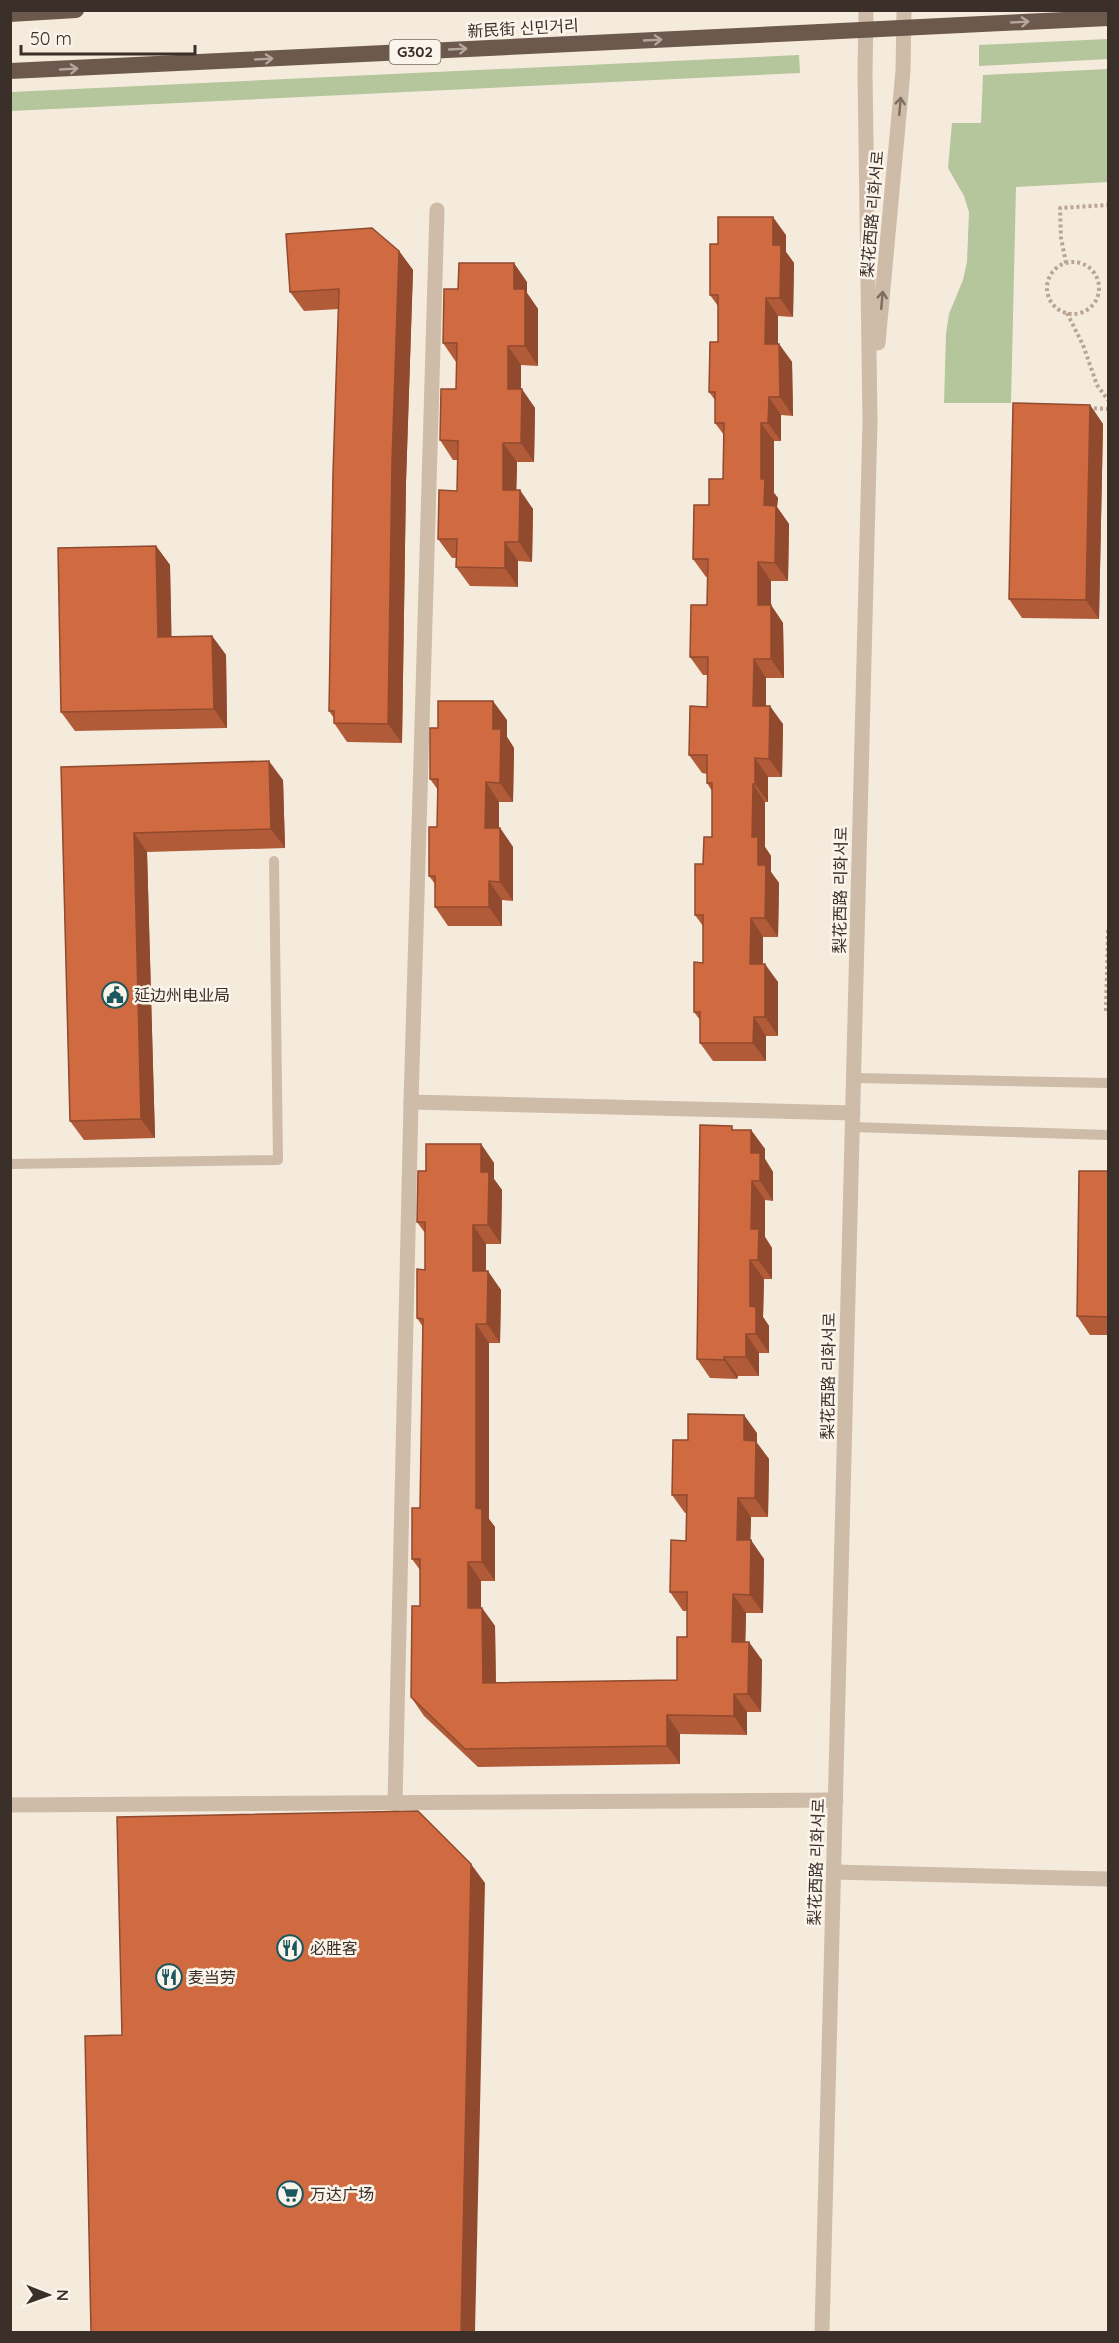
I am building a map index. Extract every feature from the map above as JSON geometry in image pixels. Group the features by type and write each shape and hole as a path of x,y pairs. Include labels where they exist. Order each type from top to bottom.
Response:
{"highway":[{"path":"10,14 76,10"},
{"name":"新民街 신민거리","path":"10,71 1108,18"}],"street":[{"name":"梨花西路 리화서로","path":"822,2332 870,421 866,10"},
{"name":"梨花西路 리화서로","path":"870,421 903,71 904,10"},
{"path":"395,1804 411,1102 437,210"},
{"path":"411,1102 853,1120"},
{"path":"10,1805 836,1800"},
{"path":"834,1872 1108,1879"}],"lane":[{"path":"10,1164 278,1160 274,861"},
{"path":"854,1078 1108,1083"},
{"path":"853,1120 1108,1135"}],"path":[{"path":"1066,263 1062,245 1060,208 1108,205"},
{"path":"1066,313 1074,313 1090,307 1098,294 1098,285 1093,271 1079,262 1066,263 1055,270 1049,277 1047,286 1052,303 1066,313 1083,345 1097,385 1108,400"},
{"path":"1078,408 1108,409"},
{"path":"1106,1011 1108,930"}],"green space":[{"path":"1108,39 1108,59 979,66 979,45"},
{"path":"799,55 800,73 11,111 11,92"},
{"path":"1108,69 1108,182 1016,187 1011,403 944,403 946,334 949,314 963,280 967,262 969,212 964,196 948,168 952,123 981,123 983,75"}],"building":[{"path":"718,217 773,217 773,245 781,245 780,298 766,298 765,344 779,344 780,397 769,397 768,423 761,423 761,479 765,479 764,505 776,506 775,563 758,562 758,605 771,605 771,659 754,659 753,706 770,706 769,759 755,758 755,784 753,784 752,837 758,837 758,865 766,865 765,918 751,918 750,964 765,964 765,1017 754,1017 753,1043 700,1043 700,1012 694,1012 694,962 703,963 703,915 695,915 695,864 703,864 704,837 712,837 712,783 707,783 707,755 689,755 690,706 707,707 708,657 690,657 691,605 707,605 708,559 693,559 694,505 709,505 709,479 723,479 724,423 715,423 715,392 709,392 710,342 718,342 718,295 710,295 710,244 718,244"},
{"path":"372,228 399,251 392,463 388,724 334,723 334,711 329,711 339,289 290,292 286,234"},
{"path":"459,263 514,263 514,289 525,289 525,346 508,346 508,389 522,389 521,443 503,443 503,490 520,490 519,542 505,542 505,568 456,567 457,539 438,539 439,490 457,491 458,441 440,440 441,389 456,389 457,343 443,343 444,289 458,289"},
{"path":"1013,403 1090,405 1086,600 1009,599"},
{"path":"156,546 158,637 212,636 214,709 61,712 58,548"},
{"path":"438,701 493,701 493,729 501,729 500,783 486,782 485,828 500,828 500,882 489,881 489,907 435,907 435,876 429,876 429,827 437,827 438,779 430,779 430,728 438,728"},
{"name":"延边州电业局","path":"269,761 271,829 134,833 141,1119 70,1121 61,767"},
{"path":"700,1125 732,1126 732,1130 751,1130 751,1153 760,1153 760,1181 752,1181 751,1229 759,1229 758,1260 750,1260 750,1306 756,1307 756,1334 746,1334 746,1357 724,1357 724,1360 697,1359"},
{"path":"426,1144 481,1144 481,1172 489,1172 488,1225 473,1225 473,1271 488,1271 487,1324 476,1324 476,1508 482,1509 482,1562 468,1562 468,1608 482,1608 483,1683 677,1680 677,1637 687,1637 687,1592 670,1592 671,1540 686,1541 687,1495 672,1495 673,1440 688,1440 688,1414 744,1415 744,1440 756,1441 755,1498 738,1498 737,1540 751,1540 750,1595 733,1594 732,1642 749,1642 748,1694 734,1694 734,1716 667,1715 667,1746 465,1749 411,1697 412,1606 420,1606 420,1559 412,1559 412,1508 420,1508 423,1319 417,1318 417,1269 425,1270 425,1222 417,1222 418,1171 426,1171"},
{"path":"1079,1171 1108,1171 1108,1317 1077,1316"},
{"name":"万达广场","path":"418,1811 471,1864 461,2332 91,2332 85,2036 122,2035 117,1817"}],"place":[{"name":"延边州电业局","path":"115,995"},
{"name":"必胜客","path":"290,1948"},
{"name":"麦当劳","path":"169,1977"},
{"name":"万达广场","path":"290,2194"}]}
